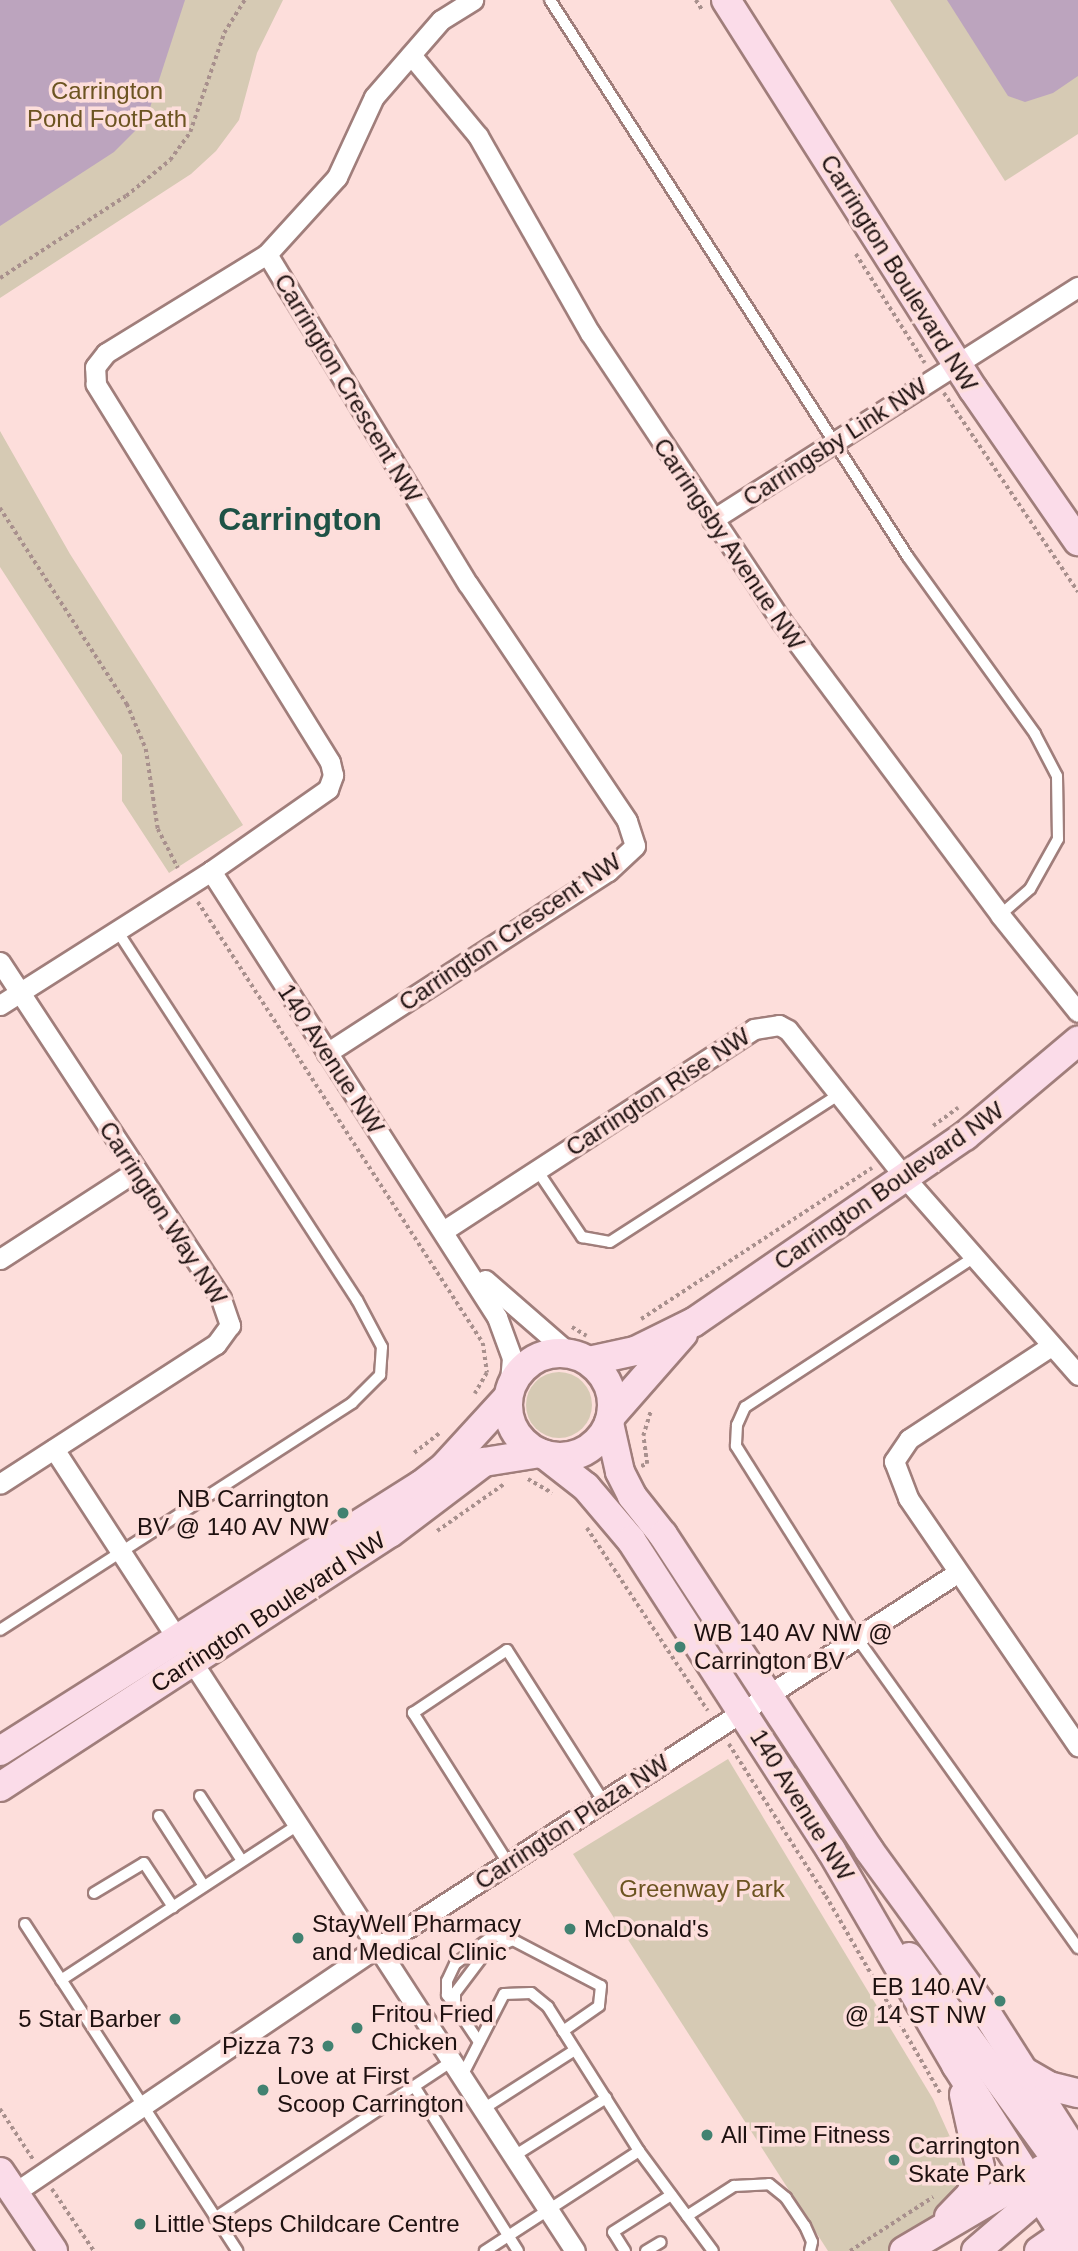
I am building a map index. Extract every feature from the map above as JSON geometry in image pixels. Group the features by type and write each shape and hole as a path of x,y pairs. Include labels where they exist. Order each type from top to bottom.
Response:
{"street":[{"path":"267,254 337,177 374,97 441,20 473,0"},
{"name":"Carrington Boulevard NW","path":"726,0 957,364 1078,541"},
{"name":"Carringsby Avenue NW","path":"411,55 478,136 590,333 712,520 846,712 1000,915 1078,1012"},
{"name":"Carrington Crescent NW","path":"211,871 328,789 333,775 330,762 96,384 95,367 106,353 267,254 468,584 627,821 635,846 608,871 327,1053"},
{"name":"Carringsby Link NW","path":"712,520 1078,287"},
{"path":"0,1005 116,928 211,871"},
{"name":"140 Avenue NW","path":"211,871 448,1239 508,1339 509,1394 514,1430 586,1487 631,1540 1023,2070 1066,2192"},
{"name":"Carrington Way NW","path":"0,962 221,1299 230,1325 216,1344 0,1484"},
{"name":"Carrington Rise NW","path":"448,1239 537,1170 754,1029 768,1025 788,1030 906,1179 1078,1375"},
{"name":"Carrington Boulevard NW","path":"586,1351 635,1351 694,1321 906,1179 1016,1095 1078,1041"},
{"path":"0,1259 136,1171"},
{"name":"140 Avenue NW","path":"448,1239 493,1290 586,1351 610,1391 610,1420 620,1472 632,1496 663,1535 857,1892 956,2065 1066,2192"},
{"name":"Carrington Boulevard NW","path":"610,1420 694,1321"},
{"path":"1051,1346 909,1439 894,1461 908,1498 1078,1746"},
{"path":"509,1394 518,1374 532,1360 551,1353 586,1351"},
{"name":"Carrington Boulevard NW","path":"0,1787 183,1651 421,1485 445,1466 509,1394"},
{"path":"543,1454 566,1457 586,1450 610,1420"},
{"path":"54,1449 575,2251"},
{"name":"Carrington Boulevard NW","path":"0,1751 390,1533 484,1462 543,1454"},
{"name":"Carrington Plaza NW","path":"7,2182 142,2107 378,1947 957,1573"},
{"path":"857,1892 943,2000 1066,2192"},
{"path":"904,2251 932,2233 971,2194 980,2166 956,2065"},
{"path":"1023,2070 1049,2087 1078,2093"},
{"path":"7,2182 53,2251"},
{"path":"932,2233 1066,2192"},
{"path":"976,2251 1066,2192"},
{"path":"1039,2251 1066,2192"}],"lane":[{"path":"550,0 908,557 1035,734 1057,776 1058,839 1030,889 1000,915"},
{"path":"0,1630 352,1403 380,1375 382,1347 350,1289 116,928"},
{"path":"537,1170 582,1237 610,1242 838,1096"},
{"path":"973,1258 752,1403 737,1425 736,1447 750,1474 857,1638 1078,1948"},
{"path":"508,1863 413,1713 507,1650 604,1802"},
{"path":"200,1796 242,1861"},
{"path":"159,1816 204,1886"},
{"path":"61,1980 298,1825"},
{"path":"94,1894 144,1863 173,1907"},
{"path":"25,1924 237,2251"},
{"path":"479,2042 447,1995 447,1982 454,1964 494,1935 513,1940 601,1986 599,2006 563,2031"},
{"path":"455,2006 455,1993 466,1974 498,1944 513,1940"},
{"path":"215,2218 414,2086 457,2069 479,2042 504,1994 531,1993 548,2007 639,2151 687,2222 710,2247 696,2251"},
{"path":"483,2109 575,2050"},
{"path":"414,2086 518,2251"},
{"path":"514,2156 606,2098"},
{"path":"485,2251 639,2151"},
{"path":"687,2222 744,2183 769,2184 786,2198 805,2226 812,2242 810,2251"},
{"path":"625,2251 613,2232 671,2195"},
{"path":"646,2251 661,2242"}],"path":[{"path":"0,278 126,196 170,160 190,132 224,33 245,0"},
{"path":"951,403 1078,592"},
{"path":"0,508 127,704 146,749 158,829 180,870"},
{"path":"202,908 485,1349 488,1373 472,1398"},
{"path":"638,1321 864,1173"},
{"path":"561,1321 586,1351"},
{"path":"485,1349 508,1339"},
{"path":"414,1452 446,1427"},
{"path":"437,1531 514,1480 528,1479 559,1498"},
{"path":"582,1520 826,1896 944,2101"}],"green space":[{"name":"Carrington Pond FootPath","path":"0,0 283,0 257,53 239,120 216,151 191,174 0,298"},
{"path":"890,0 1078,0 1078,134 1005,181"},
{"path":"0,431 70,554 243,825 169,873 122,801 122,755 0,567"},
{"path":"559,1372 572,1375 582,1382 589,1392 592,1405 589,1418 582,1428 572,1435 559,1438 546,1435 536,1428 529,1418 526,1405 529,1392 536,1382 546,1375"},
{"name":"Greenway Park","path":"728,1759 933,2099 964,2168 932,2233 904,2251 828,2251 573,1854"}],"shaded area":[{"path":"0,0 185,0 146,120 114,152 0,226"},
{"path":"947,0 1078,0 1078,76 1053,93 1025,102 1008,96"}],"place":[{"name":"NB Carrington BV @ 140 AV NW","path":"343,1513"},
{"name":"WB 140 AV NW @ Carrington BV","path":"680,1647"},
{"name":"McDonald's","path":"570,1929"},
{"name":"StayWell Pharmacy and Medical Clinic","path":"298,1938"},
{"name":"EB 140 AV @ 14 ST NW","path":"1000,2001"},
{"name":"5 Star Barber","path":"175,2019"},
{"name":"Fritou Fried Chicken","path":"357,2028"},
{"name":"Pizza 73","path":"328,2046"},
{"name":"Love at First Scoop Carrington","path":"263,2090"},
{"name":"All Time Fitness","path":"707,2135"},
{"name":"Carrington Skate Park","path":"894,2160"},
{"name":"Little Steps Childcare Centre","path":"140,2224"}],"district":[{"name":"Carrington","path":"300,519"}]}
